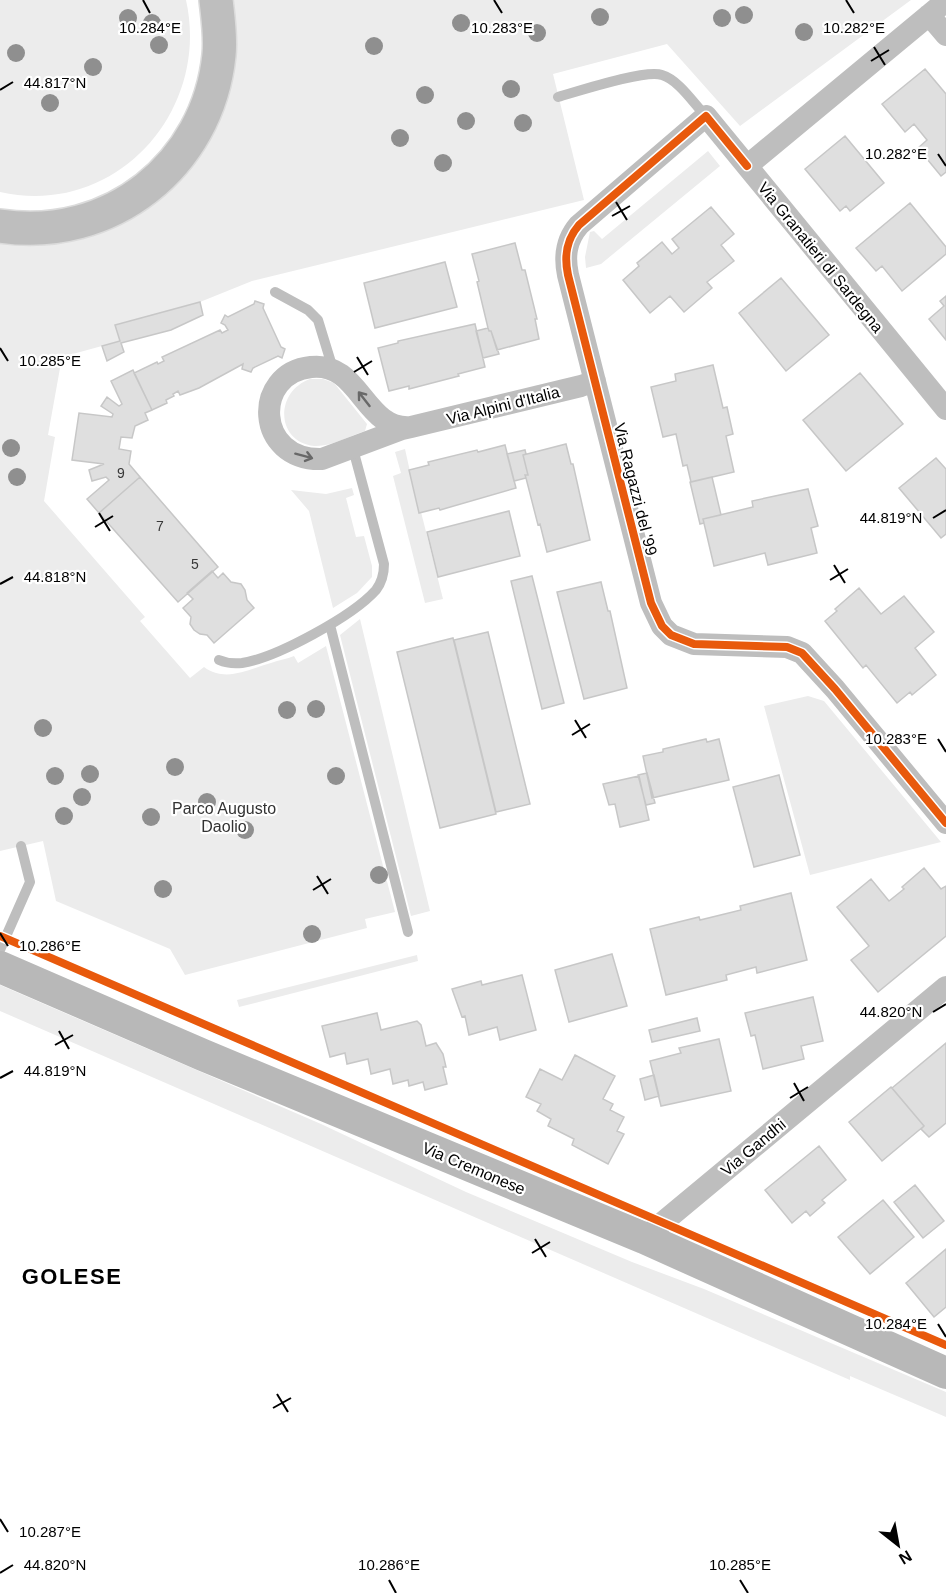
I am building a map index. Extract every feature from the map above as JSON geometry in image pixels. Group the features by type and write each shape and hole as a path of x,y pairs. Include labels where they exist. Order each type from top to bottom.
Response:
{"highway":[{"path":"0,203 44,206 87,199 121,182 150,158 175,128 193,93 202,45 197,0"},
{"path":"0,226 37,228 86,220 126,203 167,170 193,137 211,92 219,54 216,0"}],"main road":[{"name":"Via Cremonese","path":"0,967 202,1055 644,1238 946,1373"}],"street":[{"path":"938,8 946,35"},
{"name":"Via Granatieri di Sardegna","path":"938,8 747,166 946,408"},
{"path":"706,116 747,166"},
{"name":"Via Ragazzi del '99","path":"706,116 584,220 570,235 567,248 567,267 651,603 662,626 671,635 694,644 787,647 802,653 835,689 946,823"},
{"name":"Via Alpini d'Italia","path":"333,369 303,368 286,377 273,393 269,412 270,422 278,441 302,457 322,459 411,428 595,381"},
{"path":"333,369 350,381 382,420 394,426 411,428"},
{"name":"Via Gandhi","path":"644,1238 946,987"}],"lane":[{"path":"558,97 654,74 663,75 670,79 706,116"},
{"path":"275,292 308,310 318,320 333,369"},
{"path":"219,660 233,664 254,660 285,648 330,625 376,590 384,571 353,449"},
{"path":"330,625 408,933"},
{"path":"0,950 30,882 21,846"}],"green space":[{"path":"0,0 186,0 190,41 184,81 168,117 146,148 116,172 81,189 42,196 0,192"},
{"name":"Parco Augusto Daolio","path":"233,0 911,0 740,126 667,44 553,74 584,200 252,281 200,302 116,325 120,341 62,357 48,435 55,437 44,501 145,617 140,621 190,678 204,667 212,672 229,674 294,656 298,663 326,646 395,912 365,919 367,928 185,975 170,949 56,901 43,841 0,851 0,243 53,243 101,232 144,211 179,182 207,145 226,102 235,53"},
{"path":"708,151 720,166 601,264 586,268 585,257 590,232 594,231 602,239"},
{"path":"310,379 323,379 334,383 367,424 365,431 320,446 301,443 292,436 284,416 285,405 290,394 298,385"},
{"path":"405,449 419,512 421,512 443,599 425,603 393,476 401,473 395,452"},
{"path":"352,488 354,495 346,498 356,537 364,536 372,566 372,577 357,593 333,608 309,511 291,490 326,494"},
{"path":"360,619 430,911 411,916 340,635"},
{"path":"808,696 824,701 941,842 810,875 764,706"},
{"path":"417,955 418,961 239,1007 237,1000"},
{"path":"0,985 321,1124 466,1192 632,1262 704,1289 946,1392 946,1417 850,1376 850,1380 0,1011"}],"building":[{"path":"925,69 946,94 946,172 941,176 918,148 927,140 914,124 905,132 882,104"},
{"path":"845,136 884,183 850,211 846,206 840,211 805,169"},
{"path":"910,203 946,247 946,254 902,291 882,266 876,271 856,248"},
{"path":"711,207 734,234 721,245 734,261 707,282 712,288 684,312 670,296 650,313 623,280 639,266 637,263 662,242 672,254 679,248 672,239"},
{"path":"515,243 522,270 525,270 537,319 535,319 539,339 497,350 488,328 472,254"},
{"path":"445,262 457,307 375,328 364,283"},
{"path":"781,278 829,335 786,371 739,313"},
{"path":"946,296 946,340 929,319 944,306 940,301"},
{"path":"255,301 264,304 263,308 281,347 285,349 282,358 278,356 253,368 251,372 242,369 243,364 199,388 180,395 178,391 166,400 167,403 152,410 134,373 164,361 162,357 220,330 222,333 228,330 221,323 225,315 228,317 254,304"},
{"path":"200,302 203,315 171,330 121,343 124,352 107,361 102,346 120,341 115,325"},
{"path":"475,324 485,367 409,389 409,386 389,391 378,348 398,343 398,341"},
{"path":"488,328 499,354 483,358 476,331"},
{"path":"713,365 723,408 727,407 733,434 726,436 734,472 691,482 687,465 683,466 676,434 663,437 651,387 676,381 675,374"},
{"path":"133,370 152,410 145,413 148,420 135,426 132,438 121,437 119,449 131,451 129,464 140,477 99,513 87,499 109,480 106,477 92,481 89,470 104,464 72,460 79,413 112,417 113,414 101,406 107,397 119,406 122,404 111,381"},
{"path":"860,373 903,424 846,471 803,420"},
{"path":"566,444 571,464 573,464 590,540 547,552 525,475 528,475 523,455"},
{"path":"505,445 516,488 440,510 439,508 419,513 409,470 429,465 428,462"},
{"path":"525,450 526,454 523,455 528,475 525,475 526,478 514,481 507,454"},
{"path":"936,458 946,469 946,534 941,538 899,488"},
{"path":"140,477 218,567 178,602 99,513"},
{"path":"712,477 721,515 703,519 704,523 700,524 690,482"},
{"path":"808,489 818,526 811,528 817,553 768,565 765,553 714,566 703,519 753,507 752,501"},
{"path":"509,511 520,556 438,577 427,532"},
{"path":"212,571 218,578 223,573 231,582 241,584 247,600 254,608 214,643 207,635 194,630 190,624 191,617 183,608 193,599 187,593"},
{"path":"532,576 564,703 542,709 511,581"},
{"path":"601,582 608,611 610,611 627,688 584,699 557,592"},
{"path":"859,588 881,614 904,596 934,632 915,648 936,675 912,695 910,692 897,703 866,665 863,668 825,621"},
{"path":"488,632 530,804 496,812 454,640"},
{"path":"453,638 496,814 440,828 397,652"},
{"path":"706,739 707,742 719,739 729,780 652,798 643,756"},
{"path":"647,773 655,803 646,805 638,775"},
{"path":"779,775 800,855 754,867 733,787"},
{"path":"639,776 649,820 620,827 615,804 609,805 603,784"},
{"path":"924,868 941,889 946,886 946,936 878,992 851,960 869,946 837,907 871,879 889,901"},
{"path":"791,893 807,960 757,973 756,967 726,975 727,980 666,995 650,929 741,910 740,906"},
{"path":"612,954 627,1006 569,1022 555,970"},
{"path":"522,975 536,1030 500,1040 497,1027 469,1035 465,1016 462,1017 452,989 481,981 482,985"},
{"path":"813,997 823,1041 801,1046 804,1059 763,1069 755,1035 751,1036 745,1013"},
{"path":"377,1013 381,1030 417,1021 421,1025 426,1046 436,1043 443,1054 447,1084 425,1090 423,1082 409,1086 408,1080 393,1084 390,1069 371,1074 368,1059 347,1064 345,1053 330,1057 322,1026"},
{"path":"697,1018 700,1031 652,1042 649,1030"},
{"path":"719,1039 731,1091 661,1106 650,1061 681,1053 679,1048"},
{"path":"946,1043 946,1123 929,1137 921,1129 924,1126 892,1088"},
{"path":"575,1055 615,1076 603,1099 613,1104 610,1110 624,1117 617,1131 624,1134 608,1164 572,1145 574,1139 548,1126 551,1119 537,1111 541,1104 526,1097 540,1069 562,1080"},
{"path":"654,1075 659,1096 645,1100 640,1079"},
{"path":"891,1087 924,1126 882,1161 849,1122"},
{"path":"819,1146 846,1180 822,1200 825,1203 810,1216 806,1211 792,1223 765,1190"},
{"path":"915,1185 944,1221 923,1238 894,1202"},
{"path":"883,1200 914,1237 870,1274 838,1237"},
{"path":"946,1249 946,1307 934,1317 906,1283"}],"cycle path":[{"path":"747,166 706,116 579,225 571,236 567,248 568,275 651,603 662,626 671,635 694,644 787,647 802,653 835,689 946,823"},
{"path":"0,936 946,1345"}],"district":[{"name":"GOLESE","path":"72,1276"}]}
